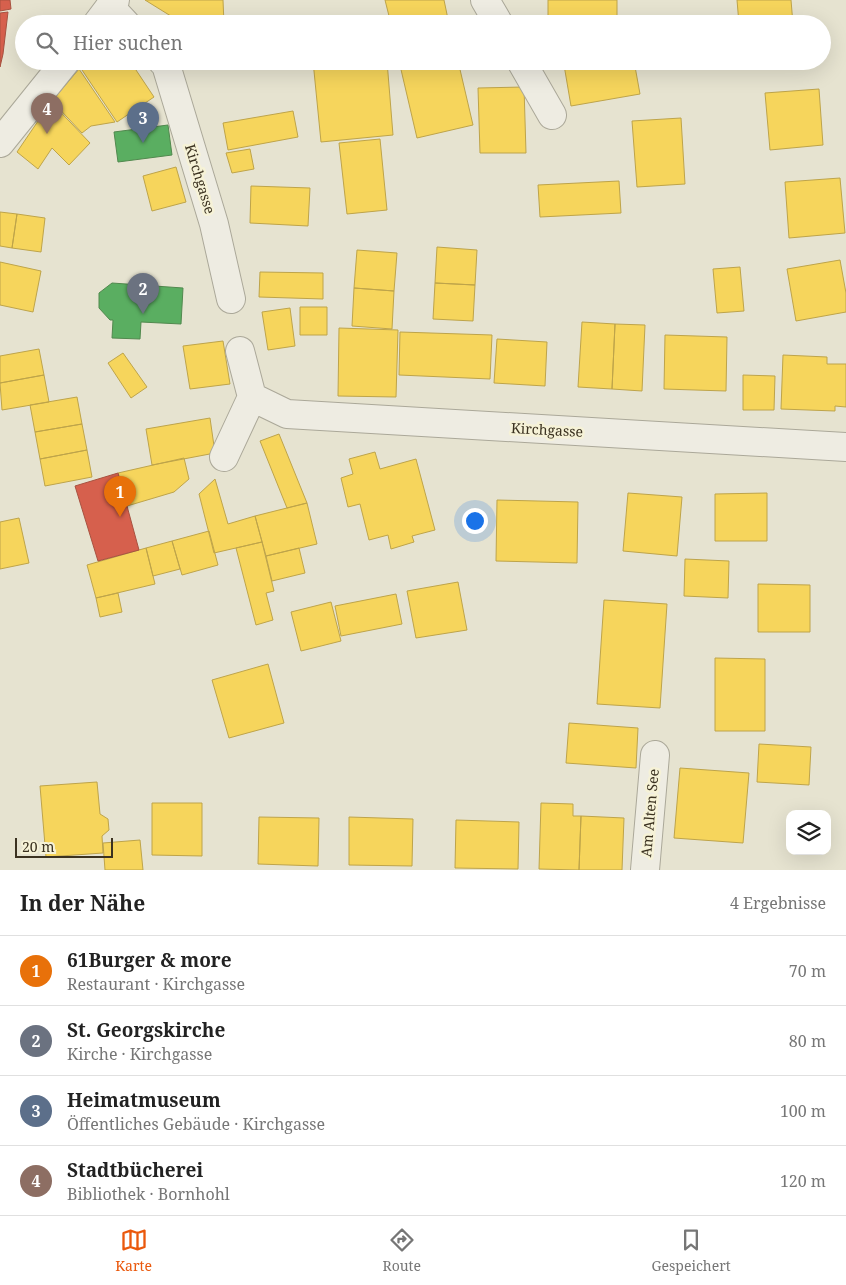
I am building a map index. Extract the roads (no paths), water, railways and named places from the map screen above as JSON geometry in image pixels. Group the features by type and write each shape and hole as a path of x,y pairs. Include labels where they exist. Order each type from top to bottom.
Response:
{"street":[{"path":"484,0 493,15"},
{"path":"0,143 59,70"},
{"name":"Kirchgasse","path":"168,70 214,224 231,299"},
{"path":"526,70 552,115"},
{"path":"224,458 252,396 240,351"},
{"name":"Kirchgasse","path":"252,396 287,414 846,447"},
{"name":"Am Alten See","path":"645,870 655,755"}],"place":[{"name":"Stadtbücherei","path":"47,134"},
{"name":"Heimatmuseum","path":"143,143"},
{"name":"St. Georgskirche","path":"143,314"},
{"name":"61Burger & more","path":"120,517"}]}
